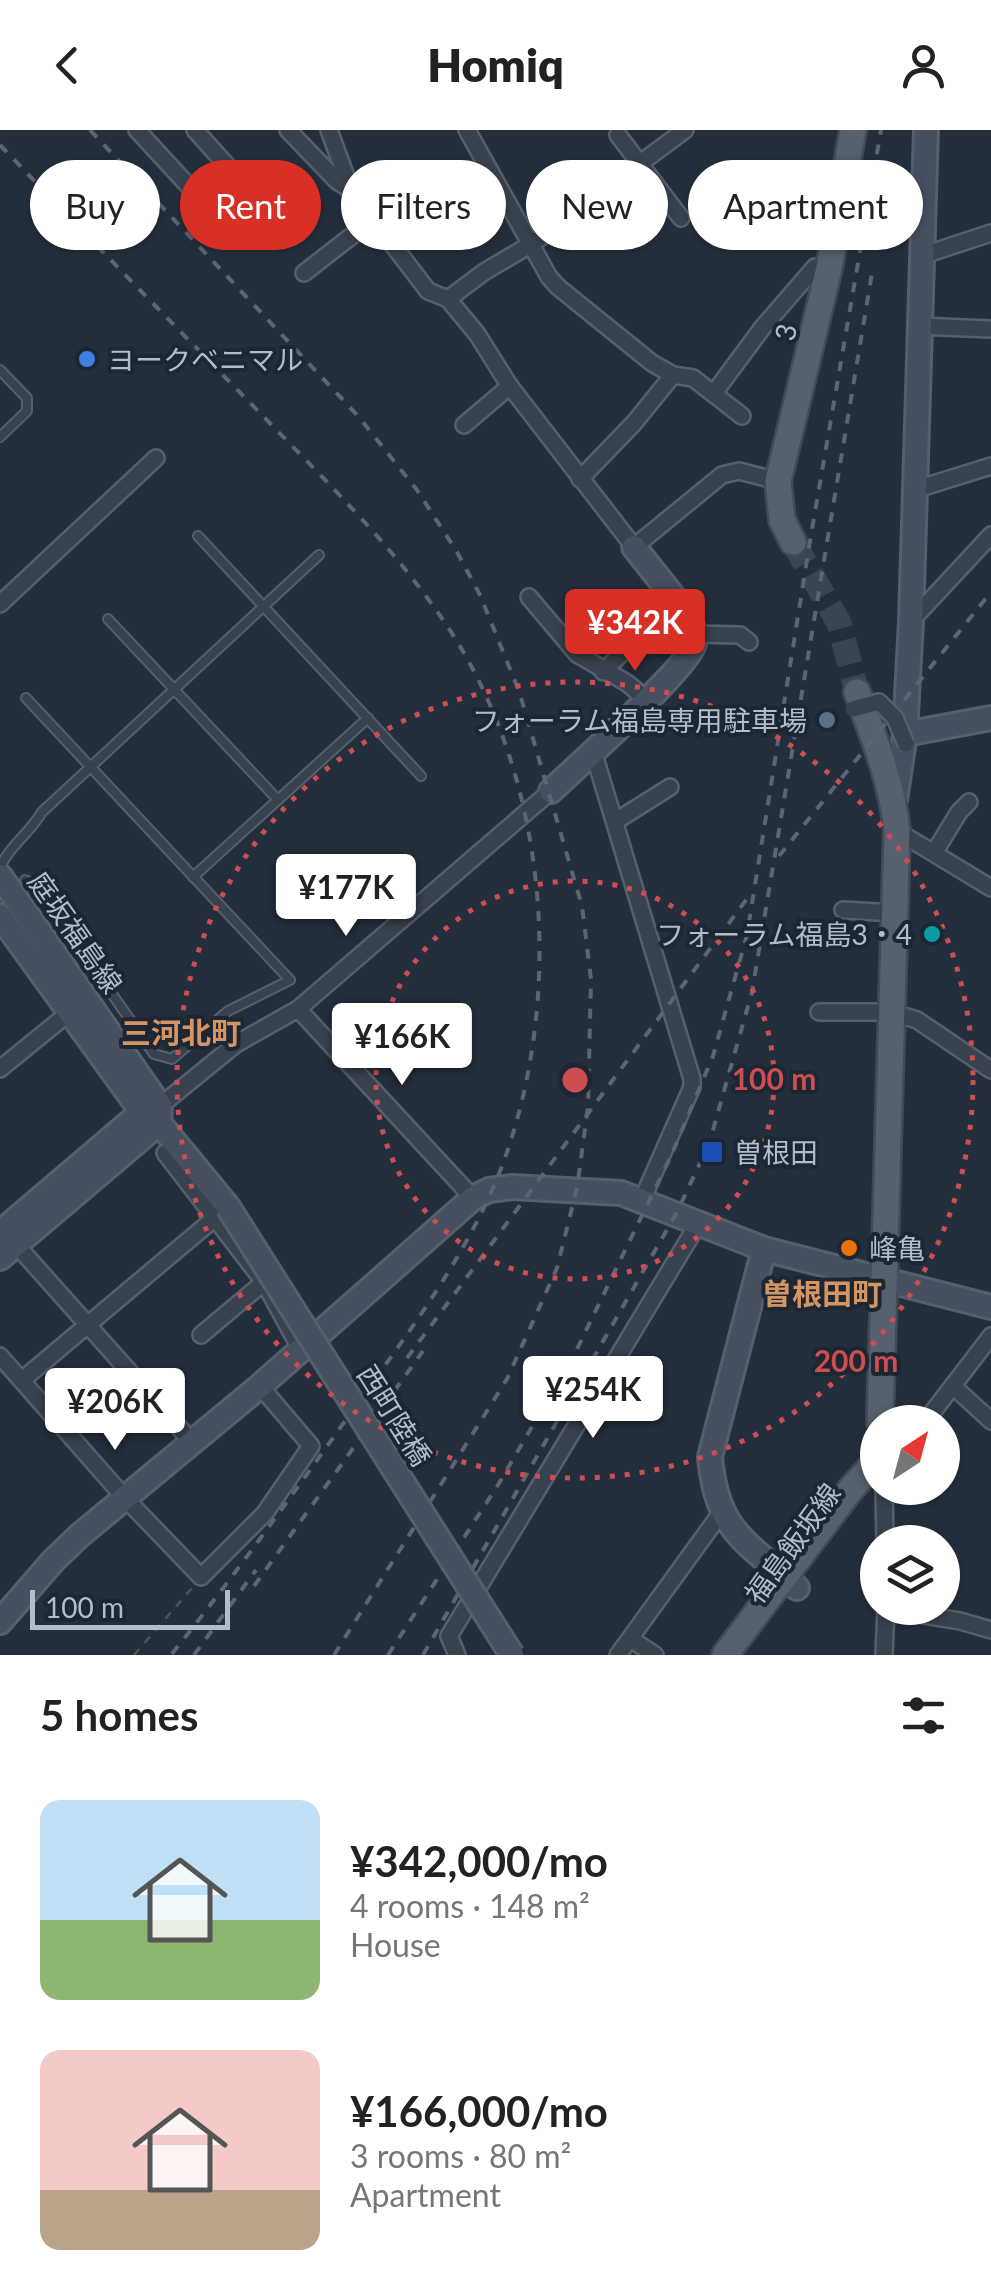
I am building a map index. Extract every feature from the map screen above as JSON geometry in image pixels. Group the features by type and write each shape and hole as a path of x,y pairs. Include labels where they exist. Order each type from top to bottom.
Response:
{"main road":[{"name":"3","path":"793,542 782,520 778,481 829,268 853,130"},
{"path":"855,701 894,804 897,831 880,1405"},
{"path":"724,1655 791,1582 860,1485"},
{"name":"福島飯坂線","path":"746,1655 791,1582"}],"street":[{"path":"137,130 180,176"},
{"path":"196,130 222,160"},
{"path":"288,130 341,184"},
{"path":"468,130 526,231"},
{"path":"643,160 685,130"},
{"path":"894,804 905,739 911,621 926,130"},
{"path":"335,133 343,160"},
{"path":"618,135 638,160"},
{"path":"668,200 681,218"},
{"path":"921,256 991,233"},
{"path":"304,273 341,243"},
{"path":"448,299 526,247"},
{"path":"192,1442 4,1238 236,1044 298,1009 550,791 689,654 694,634 693,624 676,598 510,386 478,334 448,299 428,291 396,250"},
{"path":"536,250 558,287 652,362 673,375 693,378 742,416"},
{"path":"714,393 816,267 829,268"},
{"path":"919,326 989,329"},
{"path":"580,478 634,423 673,375"},
{"path":"464,425 510,386"},
{"path":"0,604 156,458"},
{"path":"914,490 991,466"},
{"path":"634,547 722,476 739,471 778,481"},
{"path":"911,621 991,535"},
{"path":"529,597 577,654 627,683 646,699"},
{"path":"603,672 676,598"},
{"path":"694,634 740,635 749,642"},
{"path":"855,701 879,702 895,718 905,739"},
{"path":"905,739 991,718"},
{"path":"593,751 692,1078 692,1087 642,1200"},
{"path":"616,821 670,787"},
{"path":"934,854 959,812 970,802"},
{"path":"897,831 991,888"},
{"name":"庭坂福島線","path":"0,872 220,1212"},
{"path":"843,910 895,913"},
{"name":"庭坂福島線","path":"0,916 70,1012 154,1114"},
{"path":"298,1009 472,1198"},
{"path":"0,1068 70,1012"},
{"path":"819,1012 891,1012 917,1020 991,1070"},
{"path":"166,1153 220,1212 301,1350"},
{"path":"0,1622 53,1561 124,1496 260,1386 472,1198 500,1189 547,1187 621,1192 764,1249 991,1307"},
{"path":"22,1380 220,1212"},
{"name":"西町陸橋","path":"220,1212 512,1655"},
{"path":"457,1655 449,1636 698,1224"},
{"path":"764,1249 710,1457 713,1487 722,1513 749,1548 791,1582"},
{"path":"202,1335 264,1282"},
{"path":"939,1405 991,1336"},
{"path":"0,1356 201,1577 265,1513 312,1446 260,1386"},
{"path":"954,1387 991,1421"},
{"path":"618,1655 722,1513"},
{"path":"960,1621 991,1630"},
{"path":"884,1655 885,1625"},
{"path":"631,1639 655,1655"}],"lane":[{"path":"0,370 27,398 27,412 0,437"},
{"path":"198,536 421,776"},
{"path":"0,872 6,854 33,828 42,812 319,555"},
{"path":"108,620 278,800"},
{"path":"25,880 36,884 154,1054 172,1059 228,1011 290,980 26,698"},
{"path":"193,876 368,718"}],"path":[{"path":"134,1655 201,1577"}],"tunnel":[{"path":"793,542 839,623 857,692"}],"railway":[{"path":"90,130 358,416 417,490 457,552 480,595 519,691 582,906 591,979 588,1107 577,1188 557,1268 507,1379 334,1655"},
{"path":"388,1655 498,1485 575,1353 671,1156 713,1056 747,935 881,130"},
{"path":"0,145 331,486 421,589 477,677 504,741 524,809 536,880 540,951 536,1022 524,1092 505,1158 476,1224 418,1318 265,1532 171,1655"},
{"path":"423,1655 676,1214 709,1144 752,992 872,273"},
{"path":"779,856 991,592"},
{"path":"407,1358 752,892"},
{"path":"254,1586 423,1351"},
{"path":"194,1655 256,1570"}],"place":[{"name":"ヨークベニマル","path":"87,359"},
{"name":"フォーラム福島専用駐車場","path":"827,720"},
{"name":"フォーラム福島3・4","path":"932,934"},
{"name":"曽根田","path":"712,1152"},
{"name":"峰亀","path":"849,1248"}],"district":[{"name":"三河北町","path":"181,1032"},
{"name":"曽根田町","path":"822,1293"}]}
